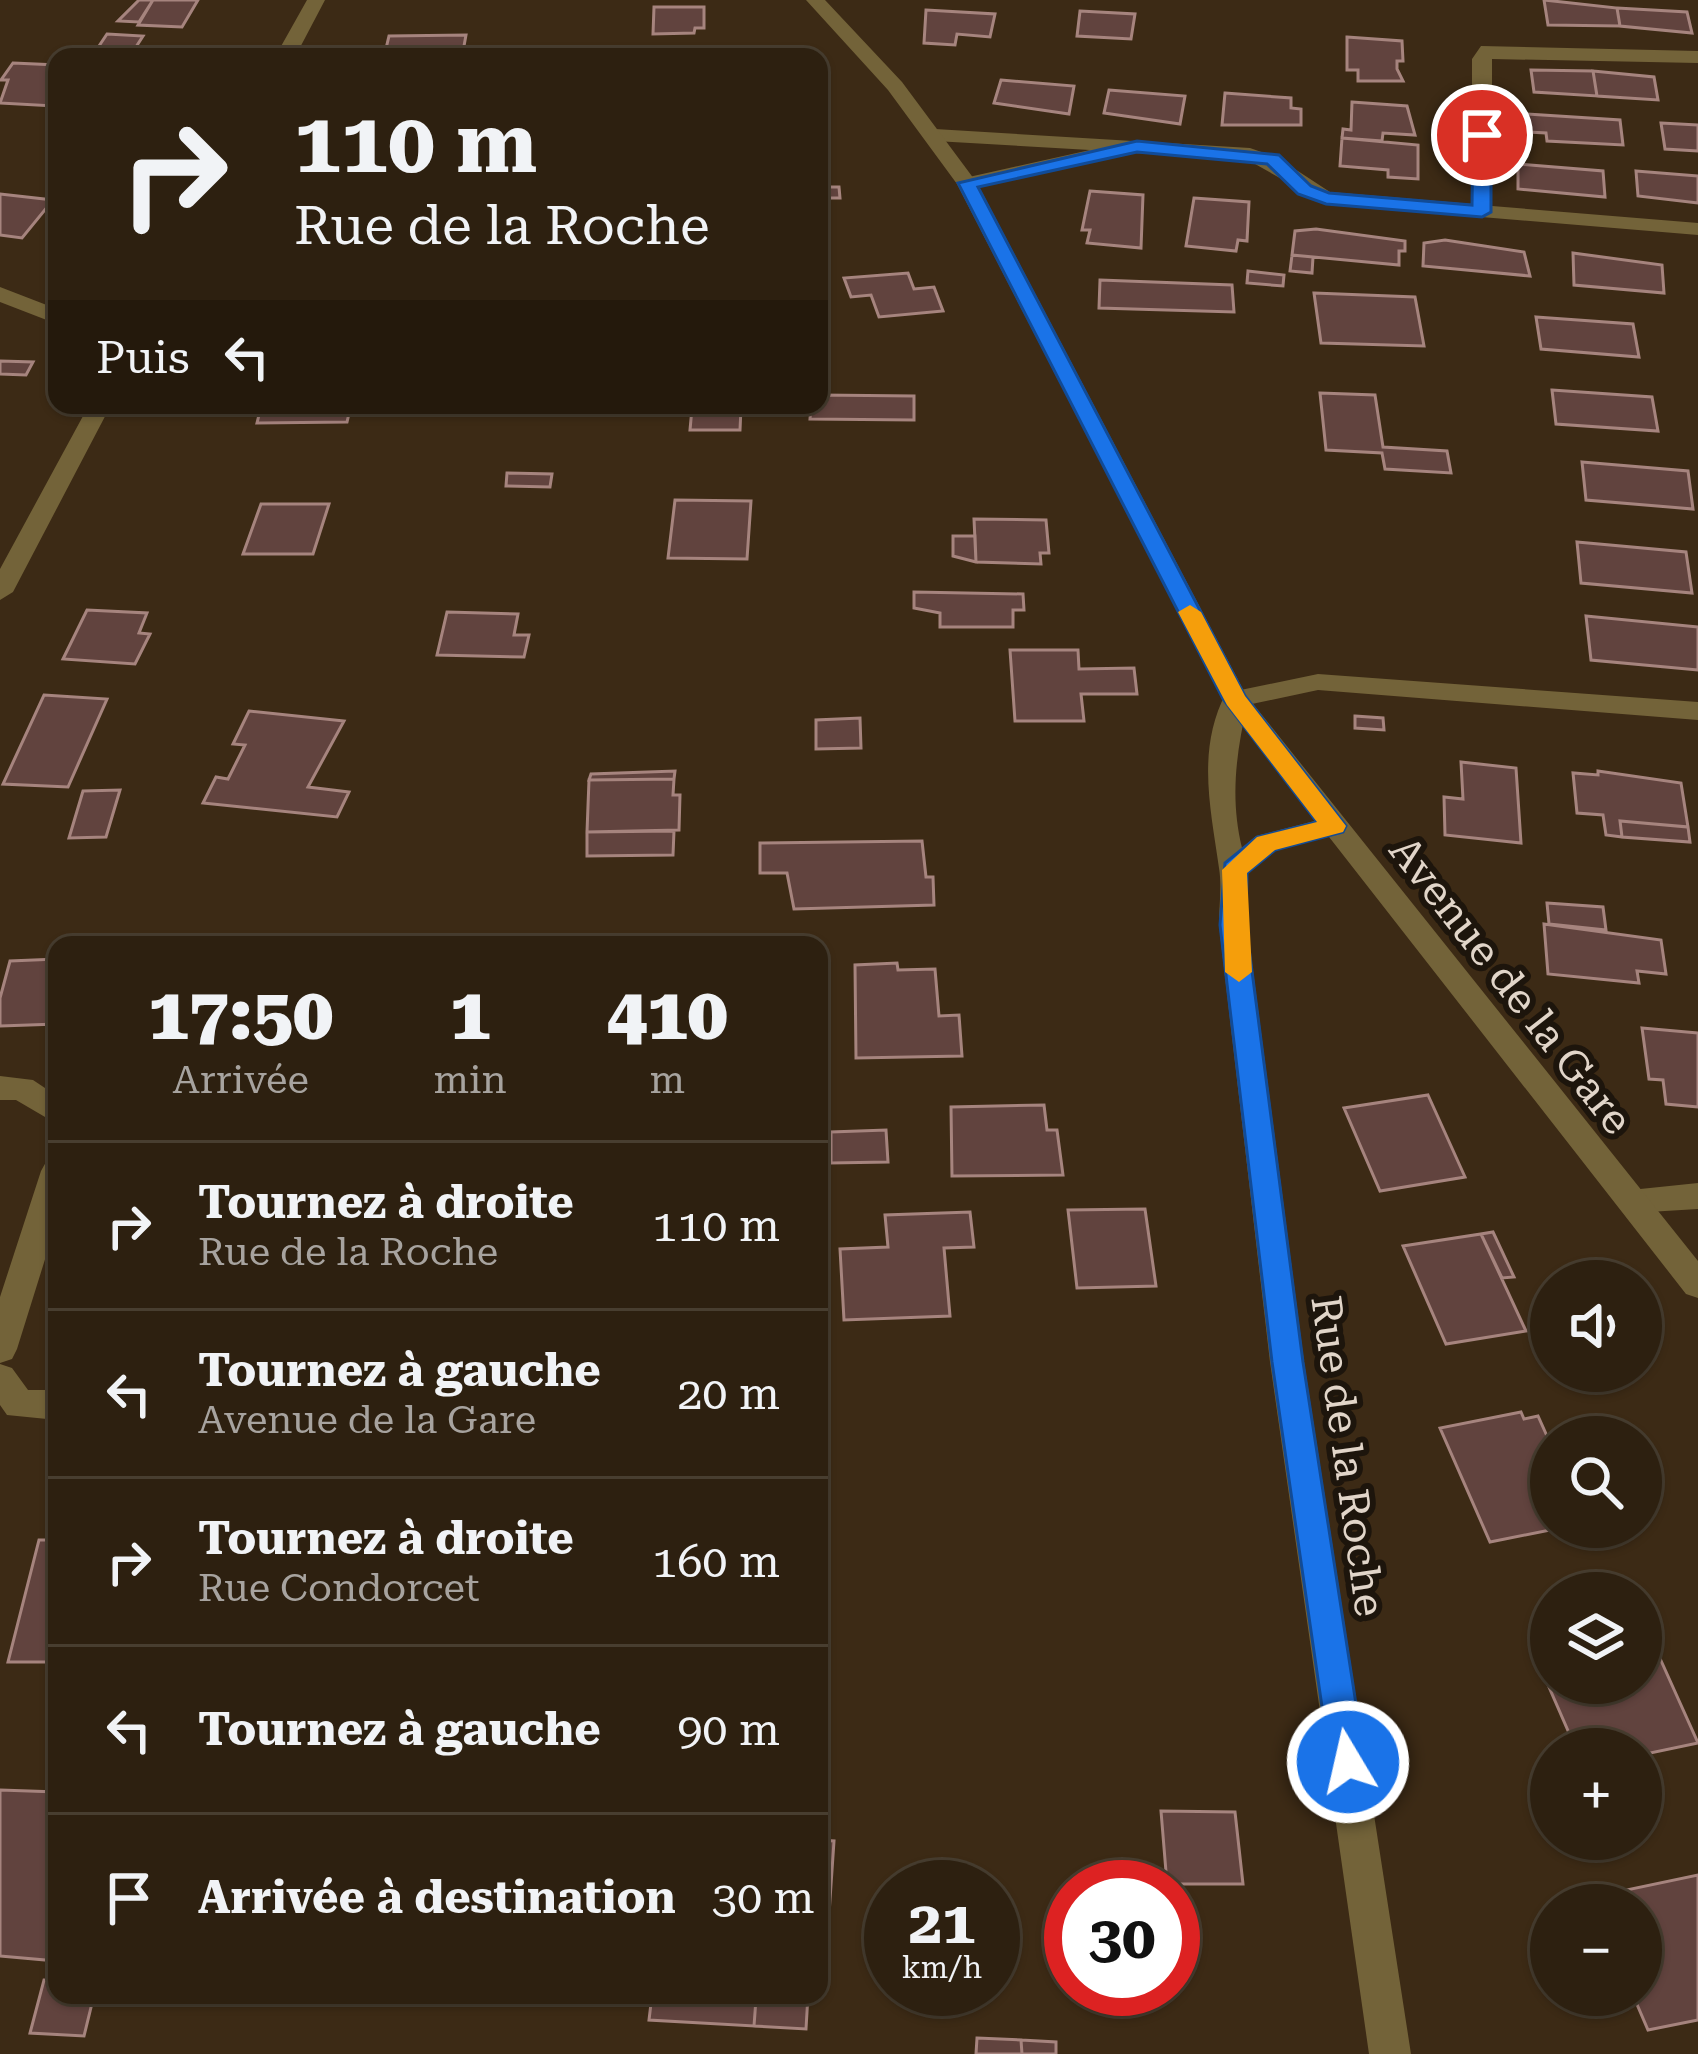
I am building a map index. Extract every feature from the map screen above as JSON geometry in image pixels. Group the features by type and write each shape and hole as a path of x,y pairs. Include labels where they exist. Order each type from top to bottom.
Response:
{"street":[{"path":"290,48 316,0"},
{"name":"Avenue de la Gare","path":"815,0 935,135 967,183 1235,699 1698,1285"},
{"path":"1482,212 1482,59 1489,50 1698,57"},
{"path":"935,135 1272,159 1305,190 1326,199 1698,229"},
{"path":"967,183 1137,147"},
{"path":"0,294 48,313"},
{"path":"0,592 95,414"},
{"path":"1235,699 1318,682 1698,711"},
{"name":"Rue de la Roche","path":"1235,699 1220,764 1217,814 1234,870 1233,930 1287,1362 1390,2054"},
{"path":"1234,870 1266,843 1334,826"},
{"path":"0,1088 22,1088 48,1106"},
{"path":"1632,1200 1698,1196"},
{"path":"0,1349 48,1199"},
{"path":"0,1378 19,1405 48,1406"}],"building":[{"path":"139,0 153,0 139,22 118,21"},
{"path":"153,0 198,0 182,27 138,25"},
{"path":"1544,0 1617,8 1620,26 1548,25"},
{"path":"654,7 704,7 704,28 695,28 694,33 653,34"},
{"path":"1617,8 1687,12 1692,33 1620,26"},
{"path":"926,10 995,14 990,37 957,34 955,45 924,43"},
{"path":"1080,11 1135,14 1131,39 1077,36"},
{"path":"107,34 143,36 135,48 98,48"},
{"path":"466,35 464,48 386,48 389,36"},
{"path":"1347,37 1402,41 1403,61 1397,61 1397,69 1403,81 1358,81 1358,70 1347,70"},
{"path":"13,63 48,65 48,106 0,103 8,80 1,80"},
{"path":"1531,70 1593,71 1597,96 1534,92"},
{"path":"1593,71 1654,77 1658,100 1597,96"},
{"path":"1001,80 1074,86 1069,114 994,103"},
{"path":"1109,90 1185,96 1180,124 1104,113"},
{"path":"1225,93 1291,98 1291,108 1301,109 1301,125 1222,125"},
{"path":"1352,102 1407,106 1415,135 1383,133 1382,141 1342,138 1343,129 1351,130"},
{"path":"1527,114 1620,120 1623,145 1547,141 1546,133 1528,132"},
{"path":"1661,123 1698,125 1698,151 1665,149"},
{"path":"1342,138 1418,145 1418,179 1388,177 1388,170 1340,166"},
{"path":"1518,164 1603,171 1605,197 1518,189"},
{"path":"1636,171 1698,176 1698,203 1638,196"},
{"path":"828,187 839,187 840,198 828,198"},
{"path":"1090,191 1143,195 1141,248 1087,243 1090,230 1082,230"},
{"path":"0,194 48,199 48,206 22,238 0,235"},
{"path":"1194,198 1249,202 1247,241 1238,240 1236,251 1186,246"},
{"path":"1316,229 1405,241 1405,251 1399,251 1399,265 1292,255 1295,231"},
{"path":"1445,240 1524,252 1530,276 1423,266 1424,243"},
{"path":"1573,253 1662,265 1664,293 1574,285"},
{"path":"1292,255 1313,257 1312,273 1290,271"},
{"path":"1248,271 1284,275 1283,286 1247,283"},
{"path":"908,273 914,289 934,287 943,311 879,317 871,295 851,297 844,278"},
{"path":"1100,280 1232,285 1234,312 1099,308"},
{"path":"1314,293 1415,297 1424,346 1321,343"},
{"path":"1536,317 1633,324 1639,357 1541,349"},
{"path":"0,361 33,362 26,375 0,374"},
{"path":"1552,390 1652,397 1658,431 1556,424"},
{"path":"1320,393 1375,395 1383,447 1447,451 1451,473 1385,469 1382,453 1326,450"},
{"path":"828,395 914,396 914,420 810,419 810,414 828,414"},
{"path":"259,414 349,414 347,422 257,423"},
{"path":"691,414 741,414 740,430 690,430"},
{"path":"1582,462 1688,471 1693,509 1586,500"},
{"path":"507,473 552,474 550,487 506,486"},
{"path":"675,500 751,501 747,559 668,558"},
{"path":"261,504 329,504 313,554 243,554"},
{"path":"974,519 1046,520 1049,553 1040,553 1041,564 976,562"},
{"path":"953,536 975,536 976,562 953,556"},
{"path":"1577,542 1686,552 1692,593 1581,583"},
{"path":"914,592 1023,594 1024,610 1013,610 1013,627 940,627 940,613 914,608"},
{"path":"87,610 147,613 139,633 150,634 135,664 63,659"},
{"path":"447,612 518,614 514,635 529,635 524,657 437,655"},
{"path":"1586,616 1698,627 1698,670 1591,660"},
{"path":"1010,650 1078,650 1079,669 1134,668 1137,694 1081,694 1084,721 1015,721"},
{"path":"44,695 107,699 68,787 3,784"},
{"path":"249,711 344,721 308,787 349,792 337,817 203,803 216,777 228,779 245,745 233,744"},
{"path":"1355,716 1383,718 1384,730 1355,728"},
{"path":"860,718 861,748 816,749 816,720"},
{"path":"1461,762 1516,768 1521,843 1445,835 1444,797 1463,799"},
{"path":"675,771 674,779 589,780 591,774"},
{"path":"1598,771 1681,783 1688,827 1620,821 1622,837 1606,835 1603,815 1577,813 1573,773 1598,775"},
{"path":"674,779 673,795 680,795 679,830 587,832 589,780"},
{"path":"120,790 106,837 69,838 83,791"},
{"path":"1620,821 1688,827 1690,842 1622,837"},
{"path":"674,831 673,855 587,856 587,832"},
{"path":"922,841 926,877 933,877 934,905 794,909 787,873 760,873 760,843"},
{"path":"1547,903 1603,907 1606,930 1549,924"},
{"path":"1544,924 1661,940 1666,974 1637,971 1639,983 1548,974"},
{"path":"48,959 48,1024 0,1026 0,998 10,961"},
{"path":"897,963 898,970 935,969 939,1016 959,1015 962,1056 856,1058 855,965"},
{"path":"1642,1028 1698,1033 1698,1107 1666,1104 1663,1080 1649,1079"},
{"path":"1428,1095 1465,1177 1380,1191 1344,1108"},
{"path":"1044,1105 1047,1130 1057,1130 1063,1175 952,1176 951,1107"},
{"path":"886,1130 888,1162 831,1163 831,1132"},
{"path":"1145,1209 1156,1286 1077,1288 1068,1210"},
{"path":"970,1212 974,1247 944,1248 950,1316 844,1320 840,1249 888,1247 885,1215"},
{"path":"1493,1232 1514,1277 1502,1278 1481,1234"},
{"path":"1481,1234 1526,1331 1446,1344 1403,1246"},
{"path":"1521,1412 1524,1419 1530,1418 1530,1534 1490,1542 1440,1428"},
{"path":"39,1540 48,1540 48,1662 8,1662"},
{"path":"1662,1663 1698,1743 1662,1751 1662,1728 1567,1728 1556,1704 1662,1704"},
{"path":"0,1790 48,1792 48,1960 0,1956"},
{"path":"1161,1811 1235,1812 1243,1884 1200,1884 1200,1860 1165,1860"},
{"path":"828,1841 834,1841 828,1929"},
{"path":"1698,1875 1698,2020 1648,2030 1642,2016 1662,2016 1662,1884 1655,1884"},
{"path":"44,1980 48,1980 48,2004 92,2004 84,2036 30,2033"},
{"path":"651,2004 756,2004 754,2026 649,2020"},
{"path":"756,2004 807,2004 806,2029 754,2026"},
{"path":"977,2038 1021,2040 1022,2054 976,2054"},
{"path":"1021,2040 1056,2042 1056,2054 1022,2054"}],"slow traffic":[{"path":"1190,612 1235,699 1334,826 1266,843 1234,870 1233,925 1239,972"}],"route":[{"path":"1348,1762 1287,1362 1233,925 1234,870 1266,843 1334,826 1235,699 967,183 1137,147 1272,159 1305,190 1326,199 1482,212 1482,135"}]}
